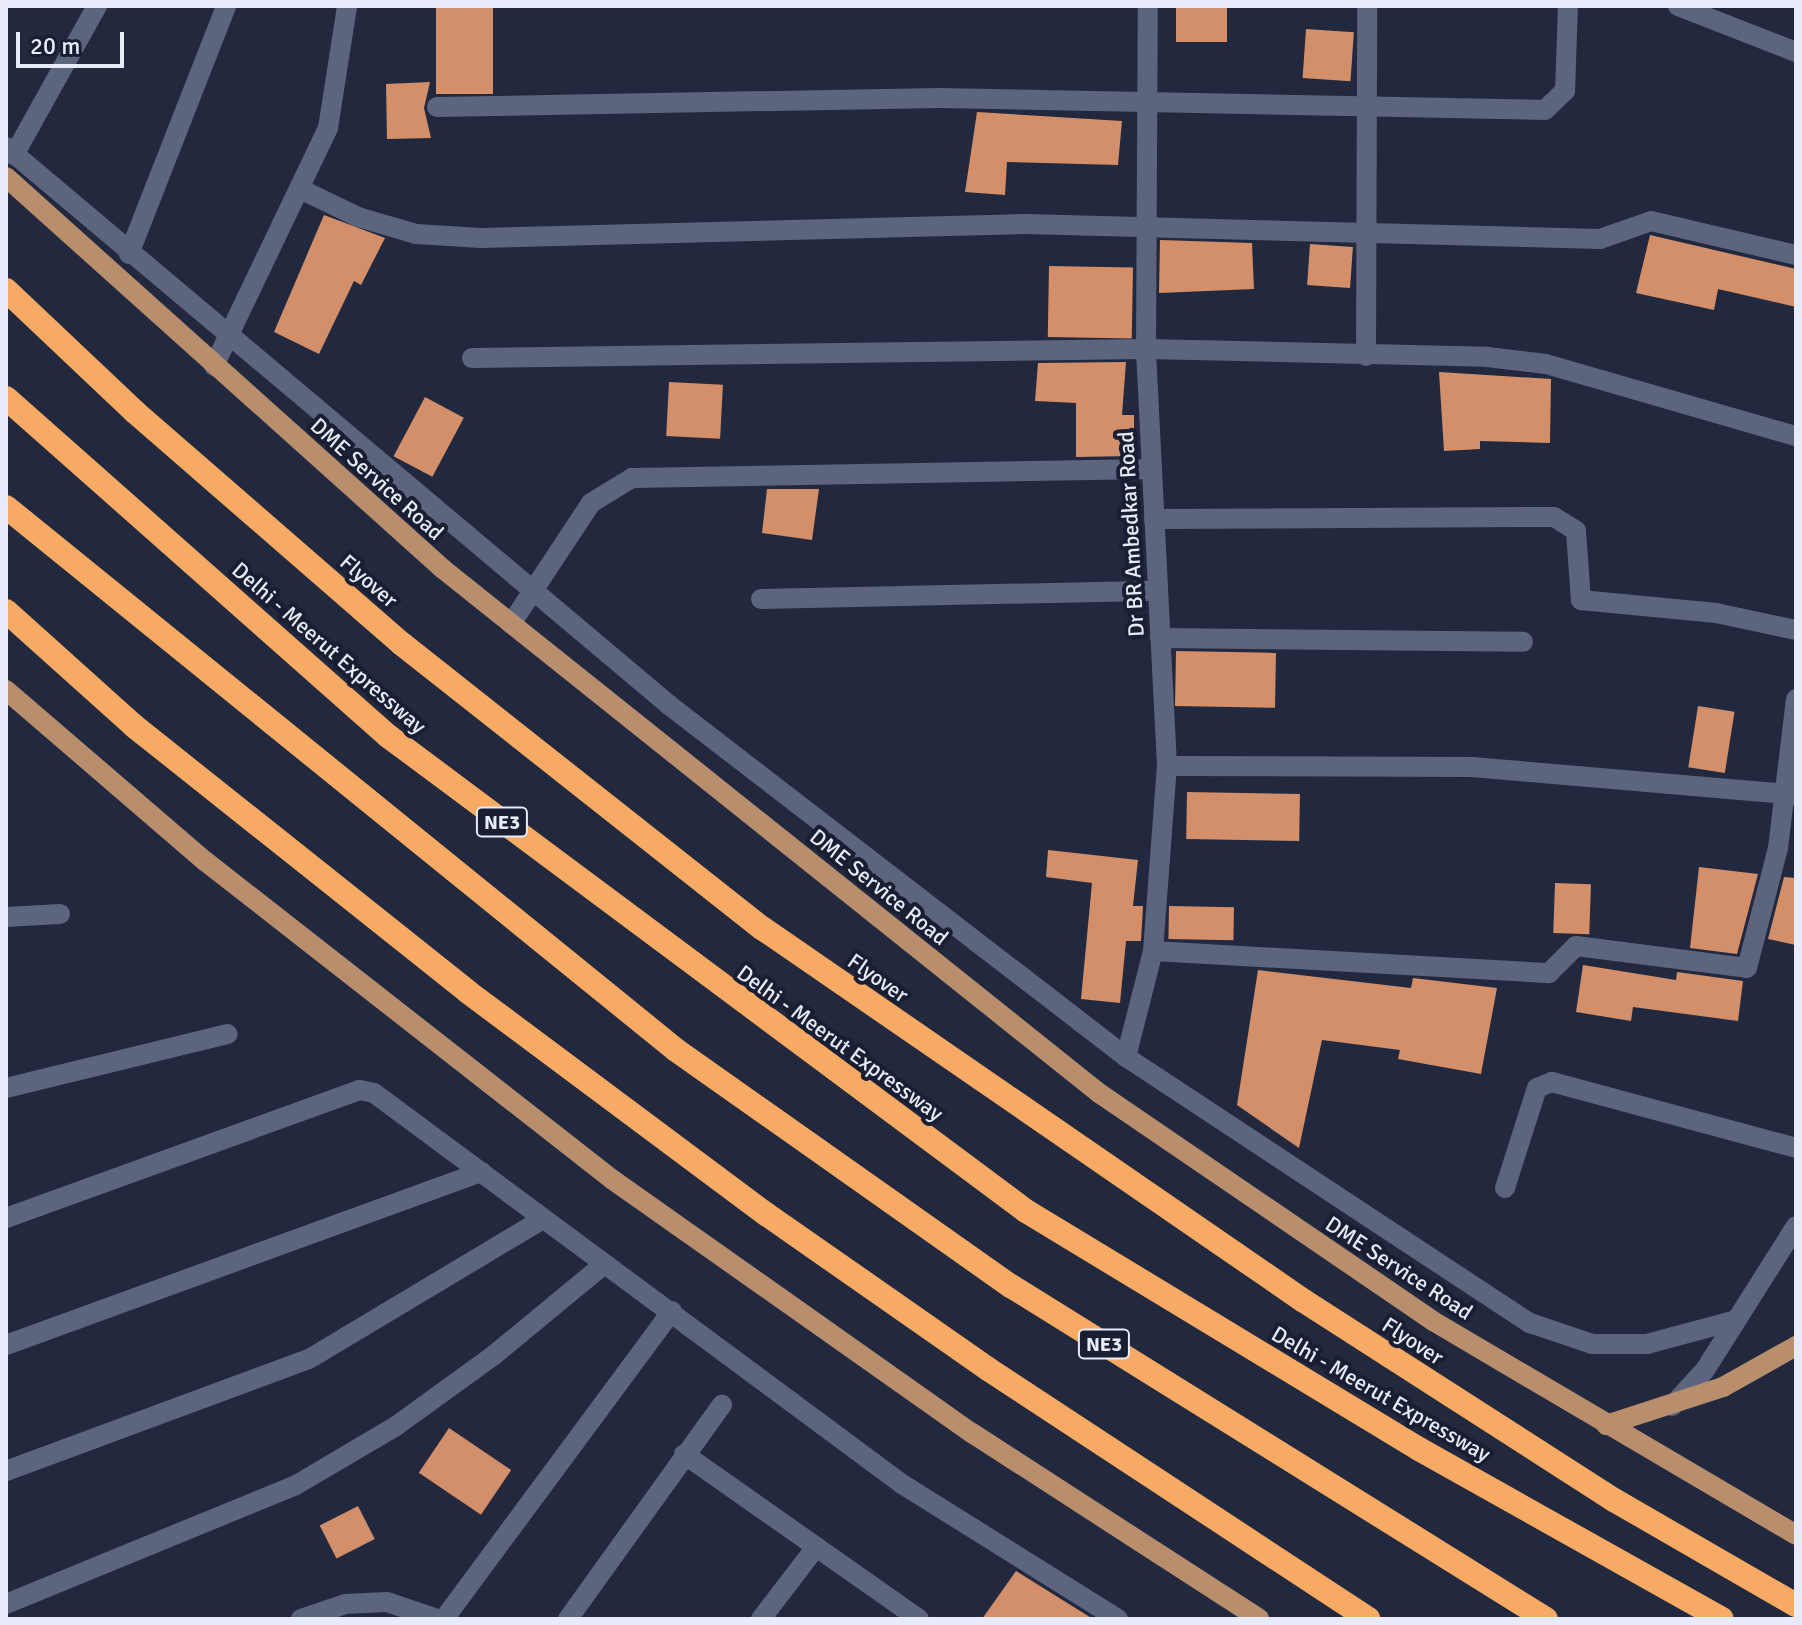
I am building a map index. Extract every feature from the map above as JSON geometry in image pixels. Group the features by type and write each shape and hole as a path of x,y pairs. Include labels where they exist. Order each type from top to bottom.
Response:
{"highway":[{"name":"Flyover","path":"6,290 135,412 402,644 762,928 1304,1301 1614,1500 1796,1605"},
{"name":"Delhi - Meerut Expressway","path":"6,398 388,736 1026,1211 1419,1449 1722,1619"},
{"name":"NE3","path":"6,507 676,1050 1011,1286 1546,1619"},
{"path":"6,611 134,726 468,992 741,1196 988,1369 1368,1619"}],"main road":[{"name":"DME Service Road","path":"6,177 214,366 511,624 1167,1143 1433,1321 1796,1535"},
{"path":"6,690 205,861 613,1180 972,1433 1259,1619"},
{"path":"1606,1425 1672,1406 1776,1363 1796,1346"}],"street":[{"path":"97,6 10,151 227,338 669,705 1126,1057 1530,1323 1592,1344 1647,1344 1736,1320"},
{"path":"129,254 226,6"},
{"path":"214,366 328,128 347,6"},
{"name":"Dr BR Ambedkar Road","path":"1126,1057 1153,951 1167,766 1146,349 1148,6"},
{"path":"1366,356 1367,6"},
{"path":"437,107 939,98 1366,110 1545,110 1565,91 1568,6"},
{"path":"1678,6 1796,52"},
{"path":"300,189 358,217 416,234 481,238 795,226 1145,228 1600,239 1651,221 1796,255"},
{"path":"472,358 1146,349 1546,364 1796,436"},
{"path":"511,624 591,503 632,478 1152,469"},
{"path":"1154,519 1554,517 1576,531 1581,600 1716,613 1796,630"},
{"path":"761,599 1157,591"},
{"path":"1160,638 1523,642"},
{"path":"1153,951 1549,973 1576,946 1747,968 1791,793 1796,699"},
{"path":"1167,766 1472,767 1791,793"},
{"path":"6,917 60,914"},
{"path":"6,1088 228,1034"},
{"path":"1505,1188 1537,1088 1552,1082 1796,1148"},
{"path":"6,1218 360,1090 393,1104 603,1265 672,1311 902,1484 1118,1619"},
{"path":"6,1345 481,1172"},
{"path":"6,1471 309,1359 543,1219"},
{"path":"1672,1406 1736,1320 1796,1226"},
{"path":"6,1604 296,1485 396,1426 494,1355 603,1265"},
{"path":"444,1619 672,1311"},
{"path":"568,1619 722,1405"},
{"path":"684,1454 919,1619"},
{"path":"761,1619 816,1547"},
{"path":"301,1619 345,1604 387,1602 437,1619"}],"building":[{"path":"436,6 493,6 493,94 436,94"},
{"path":"1176,6 1227,6 1227,42 1176,42"},
{"path":"1306,29 1354,32 1350,81 1303,78"},
{"path":"430,82 424,108 431,138 387,139 386,84"},
{"path":"977,112 1122,121 1118,165 1007,162 1005,195 965,192"},
{"path":"324,215 385,238 361,285 354,281 319,354 274,332"},
{"path":"1650,235 1796,269 1796,307 1718,289 1714,310 1636,293"},
{"path":"1160,240 1252,243 1254,289 1159,293"},
{"path":"1310,244 1353,247 1350,288 1307,285"},
{"path":"1049,266 1133,267 1132,338 1048,337"},
{"path":"1126,362 1122,415 1134,415 1134,456 1076,457 1076,403 1035,401 1038,363"},
{"path":"1439,372 1551,379 1550,443 1480,441 1480,449 1444,451"},
{"path":"669,382 723,385 720,439 666,436"},
{"path":"425,397 464,418 432,477 394,456"},
{"path":"767,489 819,489 812,540 762,533"},
{"path":"1176,651 1276,653 1275,708 1175,706"},
{"path":"1698,706 1735,712 1725,773 1688,767"},
{"path":"1187,792 1300,794 1299,841 1186,839"},
{"path":"1048,850 1138,860 1133,906 1143,906 1141,941 1126,941 1120,1003 1081,999 1092,883 1046,877"},
{"path":"1699,867 1758,874 1737,954 1690,948"},
{"path":"1784,877 1796,878 1796,945 1768,939"},
{"path":"1555,883 1591,884 1589,934 1553,933"},
{"path":"1169,906 1234,907 1233,940 1168,939"},
{"path":"1583,965 1676,980 1677,972 1743,981 1738,1021 1633,1007 1631,1021 1576,1012"},
{"path":"1258,970 1411,988 1413,978 1497,988 1481,1074 1398,1059 1400,1050 1322,1040 1299,1148 1237,1105"},
{"path":"449,1428 511,1470 481,1515 419,1473"},
{"path":"358,1506 375,1539 336,1558 320,1526"},
{"path":"1016,1571 1093,1619 982,1619"}]}
